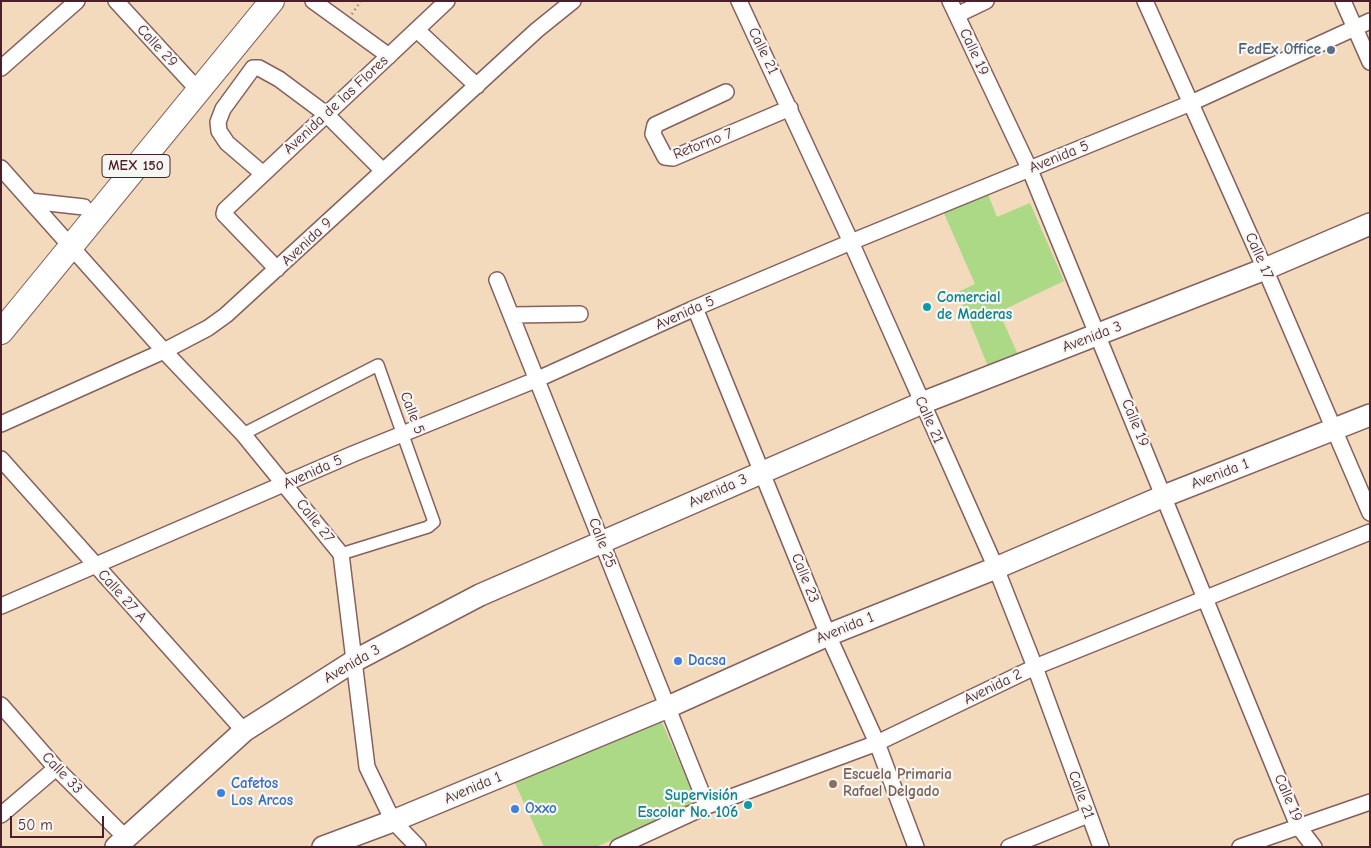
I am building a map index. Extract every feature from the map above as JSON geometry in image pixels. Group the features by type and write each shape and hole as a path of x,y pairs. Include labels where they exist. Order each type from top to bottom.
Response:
{"main road":[{"name":"MEX 150","path":"1,332 66,240 194,85 256,1"},
{"name":"MEX 150","path":"1,306 66,240 84,206 272,1"},
{"name":"Avenida 3","path":"121,842 244,731 354,661 480,595 922,403 1265,269 1370,224"},
{"name":"Avenida 1","path":"323,847 393,821 668,707 828,635 996,568 1164,496 1370,415"}],"street":[{"path":"1,68 77,1"},
{"name":"Calle 29","path":"116,1 194,85"},
{"path":"313,1 388,56"},
{"name":"Avenida de las Flores","path":"277,269 224,214 225,210 262,173 447,1"},
{"name":"Avenida 9","path":"1,424 164,351 208,328 226,315 537,30 573,1"},
{"name":"Calle 21","path":"739,1 852,242 996,568 1036,666 1100,847"},
{"path":"954,8 986,1"},
{"name":"Calle 17","path":"1145,1 1265,269 1370,513"},
{"path":"1343,1 1370,62"},
{"name":"Calle 19","path":"954,8 1030,170 1099,334 1298,826 1314,847"},
{"name":"Avenida 5","path":"1,606 96,567 404,433 538,380 695,308 1191,103 1370,21"},
{"path":"417,30 477,86"},
{"path":"262,173 227,142 218,126 223,109 248,72 253,68 266,71 291,87 326,114 383,171"},
{"name":"Retorno 7","path":"726,92 655,125 653,134 665,157 673,158 790,108"},
{"name":"Calle 27","path":"1,168 164,351 243,434 341,554 367,767 393,821 418,847"},
{"path":"30,201 84,206"},
{"name":"Calle 25","path":"497,280 707,806"},
{"name":"Calle 23","path":"695,308 828,635 877,743 916,847"},
{"path":"512,315 580,314"},
{"name":"Calle 5","path":"243,434 378,365 404,433 434,522 428,527 341,554"},
{"name":"Calle 27 A","path":"1,459 244,731"},
{"name":"Avenida 2","path":"618,847 707,806 877,743 1036,666 1370,532"},
{"name":"Calle 33","path":"1,705 121,842"},
{"path":"1,815 56,768"},
{"path":"1240,847 1370,802"},
{"path":"1009,847 1088,815"}],"green space":[{"path":"988,194 997,217 1030,203 1064,281 999,312 1019,357 989,369 958,292 975,284 943,211"},
{"path":"660,718 697,802 596,847 544,847 514,781"}],"place":[{"name":"FedEx Office","path":"1331,50"},
{"name":"Comercial de Maderas","path":"927,307"},
{"name":"Dacsa","path":"678,661"},
{"name":"Escuela Primaria Rafael Delgado","path":"833,784"},
{"name":"Cafetos Los Arcos","path":"221,793"},
{"name":"Supervisión Escolar No. 106","path":"748,805"},
{"name":"Oxxo","path":"515,809"}]}
